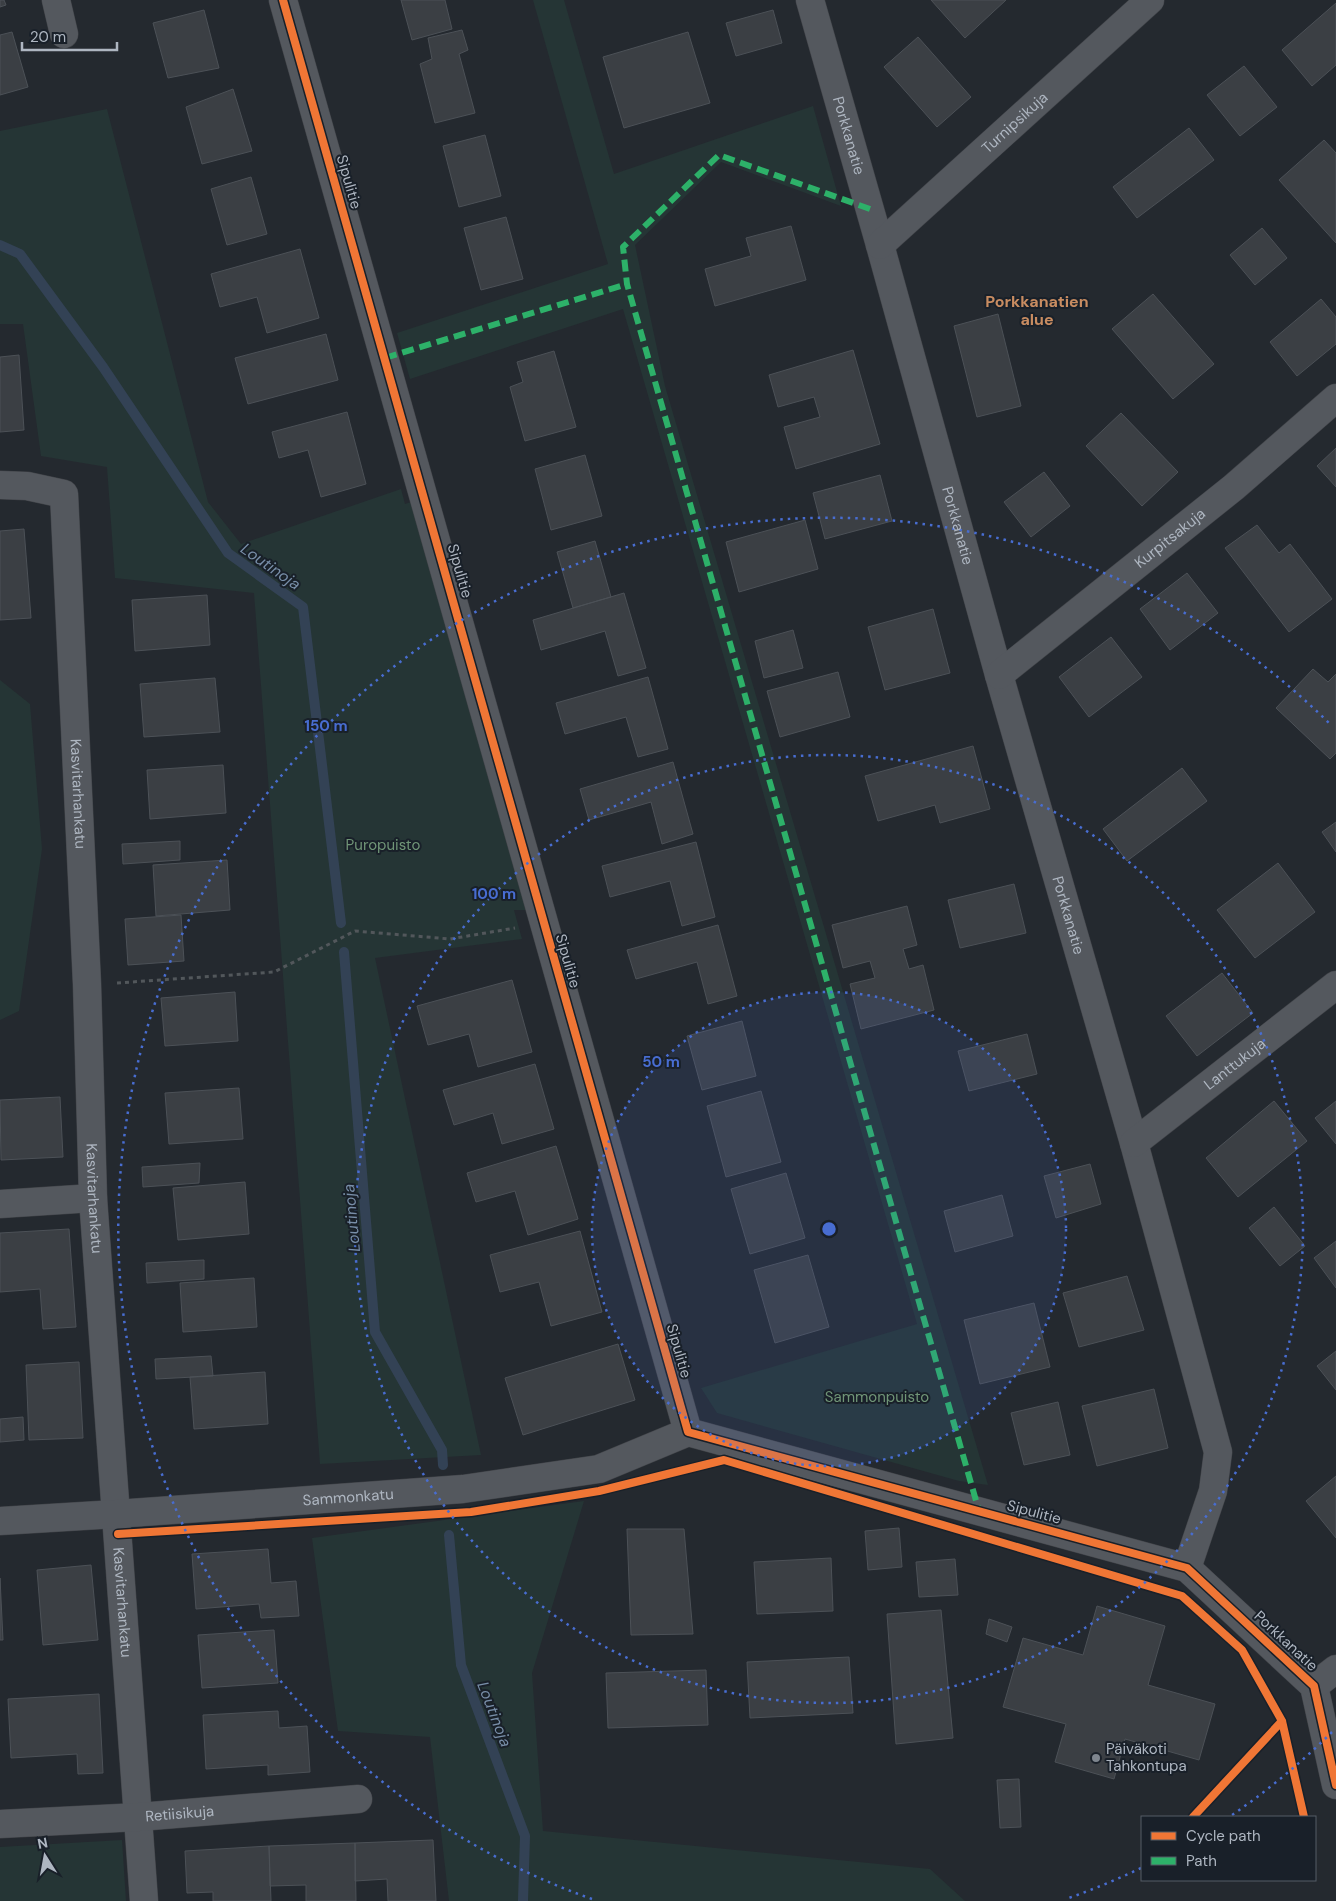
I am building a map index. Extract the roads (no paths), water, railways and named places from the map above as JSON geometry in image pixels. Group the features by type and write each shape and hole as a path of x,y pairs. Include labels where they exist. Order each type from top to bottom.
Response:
{"street":[{"path":"56,0 64,34"},
{"name":"Sipulitie","path":"283,0 688,1432 1187,1568"},
{"name":"Porkkanatie","path":"810,0 999,675 1134,1143 1218,1452 1213,1491 1187,1568 1314,1686 1336,1784"},
{"name":"Turnipsikuja","path":"880,245 1150,0"},
{"name":"Kurpitsakuja","path":"999,675 1234,487 1336,398"},
{"name":"Kasvitarhankatu","path":"0,485 28,486 64,494 87,984 93,1198 144,1901"},
{"name":"Lanttukuja","path":"1134,1143 1336,986"},
{"path":"0,1204 93,1198"},
{"name":"Sammonkatu","path":"0,1521 483,1487 599,1469 688,1432"},
{"path":"1314,1686 1336,1669"},
{"name":"Retiisikuja","path":"0,1824 139,1817 358,1799"}],"waterway":[{"name":"Loutinoja","path":"0,245 20,254 103,367 228,553 303,607 341,923"},
{"name":"Loutinoja","path":"344,952 375,1332 442,1450 443,1465"},
{"name":"Loutinoja","path":"449,1535 461,1665 525,1836 523,1901"}],"place":[{"name":"Päiväkoti Tahkontupa","path":"1096,1758"}],"district":[{"name":"Porkkanatien alue","path":"1037,310"}],"park label":[{"name":"Puropuisto","path":"383,845"},
{"name":"Sammonpuisto","path":"877,1397"}]}
